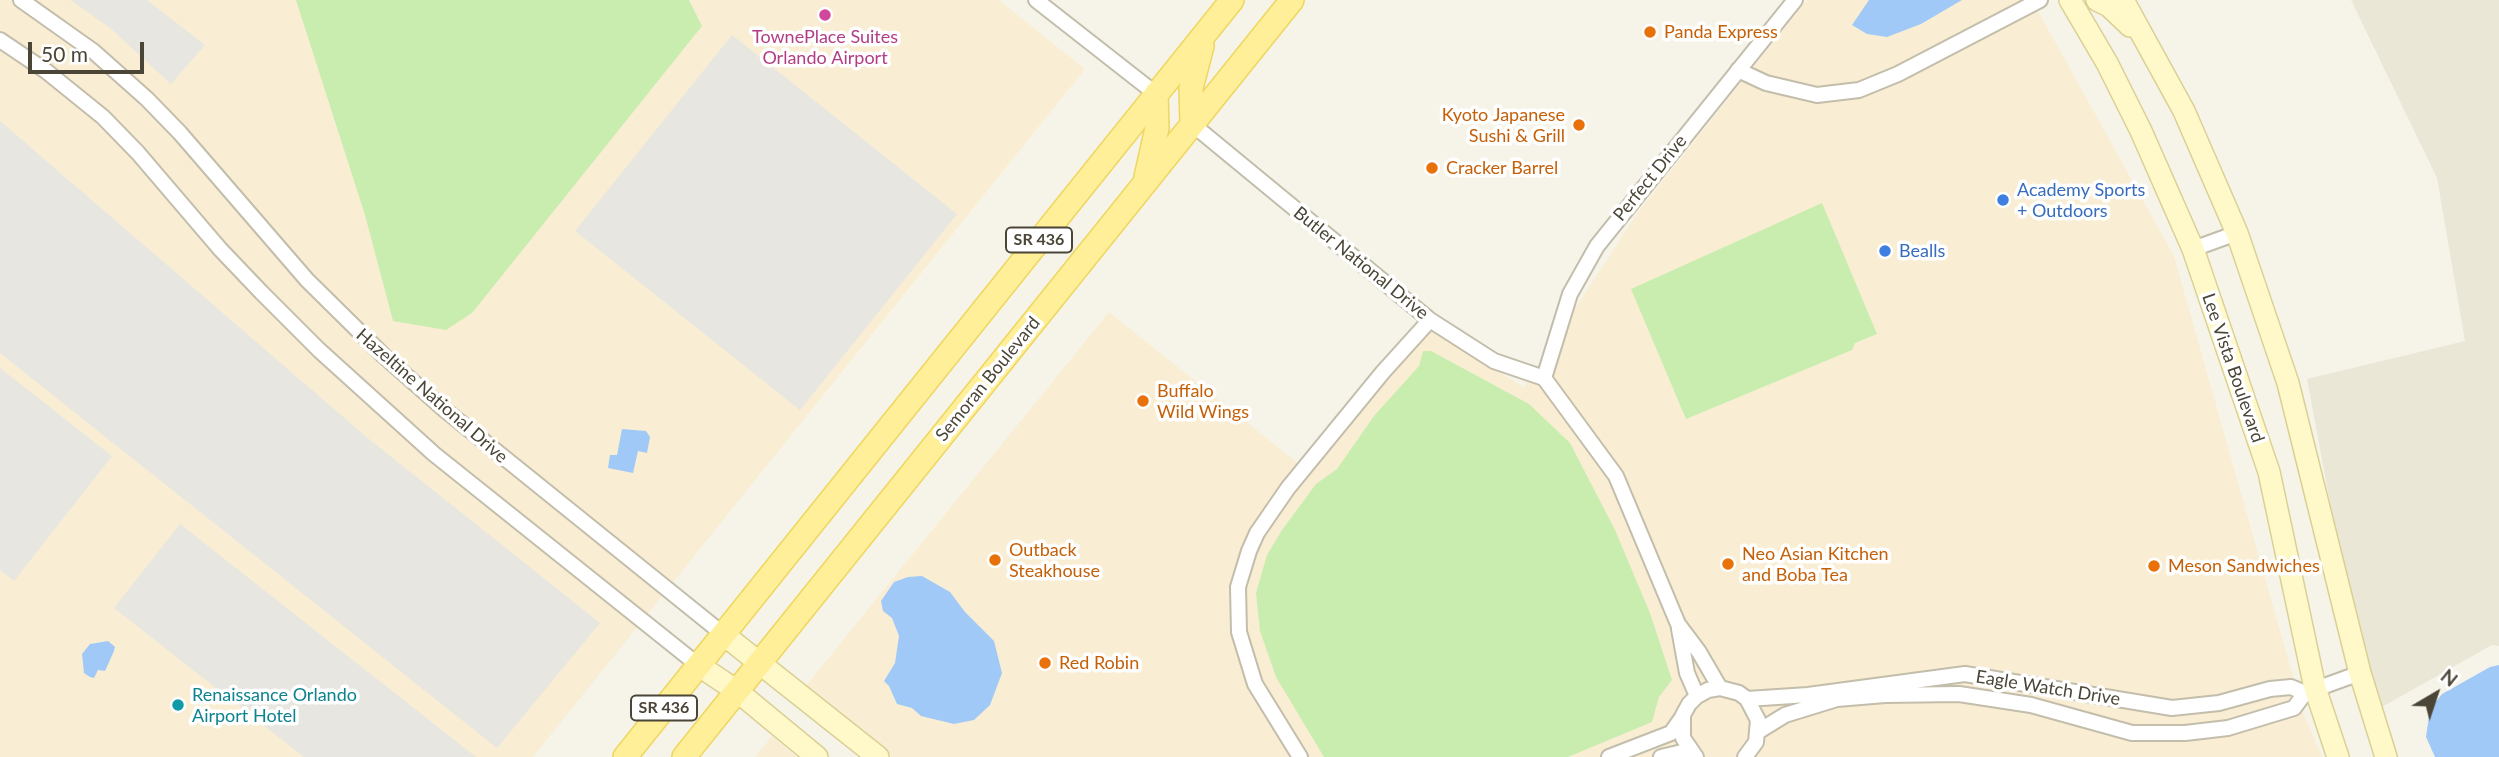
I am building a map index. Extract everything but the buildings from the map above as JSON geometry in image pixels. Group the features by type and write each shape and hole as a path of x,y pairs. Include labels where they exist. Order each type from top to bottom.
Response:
{"main road":[{"name":"SR 436","path":"625,757 1232,0"},
{"name":"Semoran Boulevard","path":"684,757 1293,0"},
{"path":"1192,124 1191,88 1206,33"},
{"path":"1144,184 1157,128 1156,94"}],"street":[{"name":"Hazeltine National Drive","path":"21,0 84,44 139,91 180,133 307,280 393,365 453,417 878,757"},
{"path":"1036,0 1156,94"},
{"name":"Perfect Drive","path":"1544,378 1570,293 1597,246 1794,0"},
{"path":"1738,70 1766,83 1817,95 1859,90 1898,74 2040,0"},
{"name":"Lee Vista Boulevard","path":"2070,0 2107,63 2193,249 2269,472 2311,692 2338,757"},
{"path":"2097,0 2109,6 2145,39"},
{"path":"2123,0 2184,111 2237,233 2288,383 2360,673 2386,757"},
{"path":"0,40 46,71 103,117 138,153 220,249 281,313 426,447 817,757"},
{"name":"Butler National Drive","path":"1192,124 1430,320 1494,361 1544,378"},
{"path":"2193,249 2237,233"},
{"path":"1300,757 1255,684 1239,632 1238,587 1257,533 1288,488 1382,372 1430,320"},
{"path":"1544,378 1616,476 1678,624 1687,673 1697,696"},
{"path":"1609,757 1671,733 1697,696 1720,688 1699,652 1678,624"},
{"name":"Eagle Watch Drive","path":"1745,757 1756,742 1759,732 1785,715 1837,699 1959,694 2031,705 2132,733 2185,733 2228,728 2294,708 2311,692 2360,673"},
{"name":"Eagle Watch Drive","path":"1720,688 1739,693 1747,699 1808,695 1965,674 2172,708 2219,703 2270,689 2291,687 2311,692"},
{"path":"1747,699 1758,720 1759,732"},
{"path":"1683,715 1683,738 1695,757"},
{"path":"1661,757 1682,752 1695,757"}],"shaded area":[{"path":"0,0 999,0 1085,69 533,757 0,757"},
{"path":"70,0 147,0 205,45 171,84 109,27"},
{"path":"1807,0 2032,0 2174,256 2303,712 2322,757 883,757 800,693 1109,312 1309,472 1429,330 1524,387 1638,212"},
{"path":"2351,0 2499,0 2499,646 2492,645 2382,707 2361,635 2332,513 2307,379 2465,341 2437,178"},
{"path":"732,35 957,214 800,410 575,231"},
{"path":"0,121 370,440 600,623 497,748 0,353"},
{"path":"0,368 112,456 14,581 0,570"},
{"path":"180,524 476,757 304,757 114,608"},
{"path":"772,736 797,757 755,757"}],"green space":[{"path":"296,0 689,0 702,26 472,313 446,330 393,321 365,215"},
{"path":"1822,203 1877,334 1855,343 1852,350 1686,419 1631,289"},
{"path":"1423,351 1431,351 1529,404 1570,443 1615,530 1650,613 1672,680 1659,697 1652,722 1568,757 1324,757 1276,677 1260,631 1256,593 1267,555 1282,530 1316,484 1337,469 1374,416 1419,366"}],"water":[{"path":"1869,0 1962,0 1921,24 1887,37 1867,34 1852,25"},
{"path":"622,429 646,431 650,437 647,453 638,451 633,473 608,468 610,455 617,455"},
{"path":"922,576 950,592 965,612 994,641 1002,673 990,705 974,720 954,724 921,716 912,708 897,704 884,681 895,663 899,636 892,618 883,611 881,601 894,582"},
{"path":"108,641 115,647 105,671 98,670 94,678 90,677 84,673 82,654 90,644"},
{"path":"2499,665 2499,757 2435,757 2426,737 2430,709 2442,694 2490,667"}],"place":[{"name":"TownePlace Suites Orlando Airport","path":"825,15"},
{"name":"Panda Express","path":"1650,32"},
{"name":"Kyoto Japanese Sushi & Grill","path":"1579,125"},
{"name":"Cracker Barrel","path":"1432,168"},
{"name":"Academy Sports + Outdoors","path":"2003,200"},
{"name":"Bealls","path":"1885,251"},
{"name":"Buffalo Wild Wings","path":"1143,401"},
{"name":"Outback Steakhouse","path":"995,560"},
{"name":"Neo Asian Kitchen and Boba Tea","path":"1728,564"},
{"name":"Meson Sandwiches","path":"2154,566"},
{"name":"Red Robin","path":"1045,663"},
{"name":"Renaissance Orlando Airport Hotel","path":"178,705"}]}
